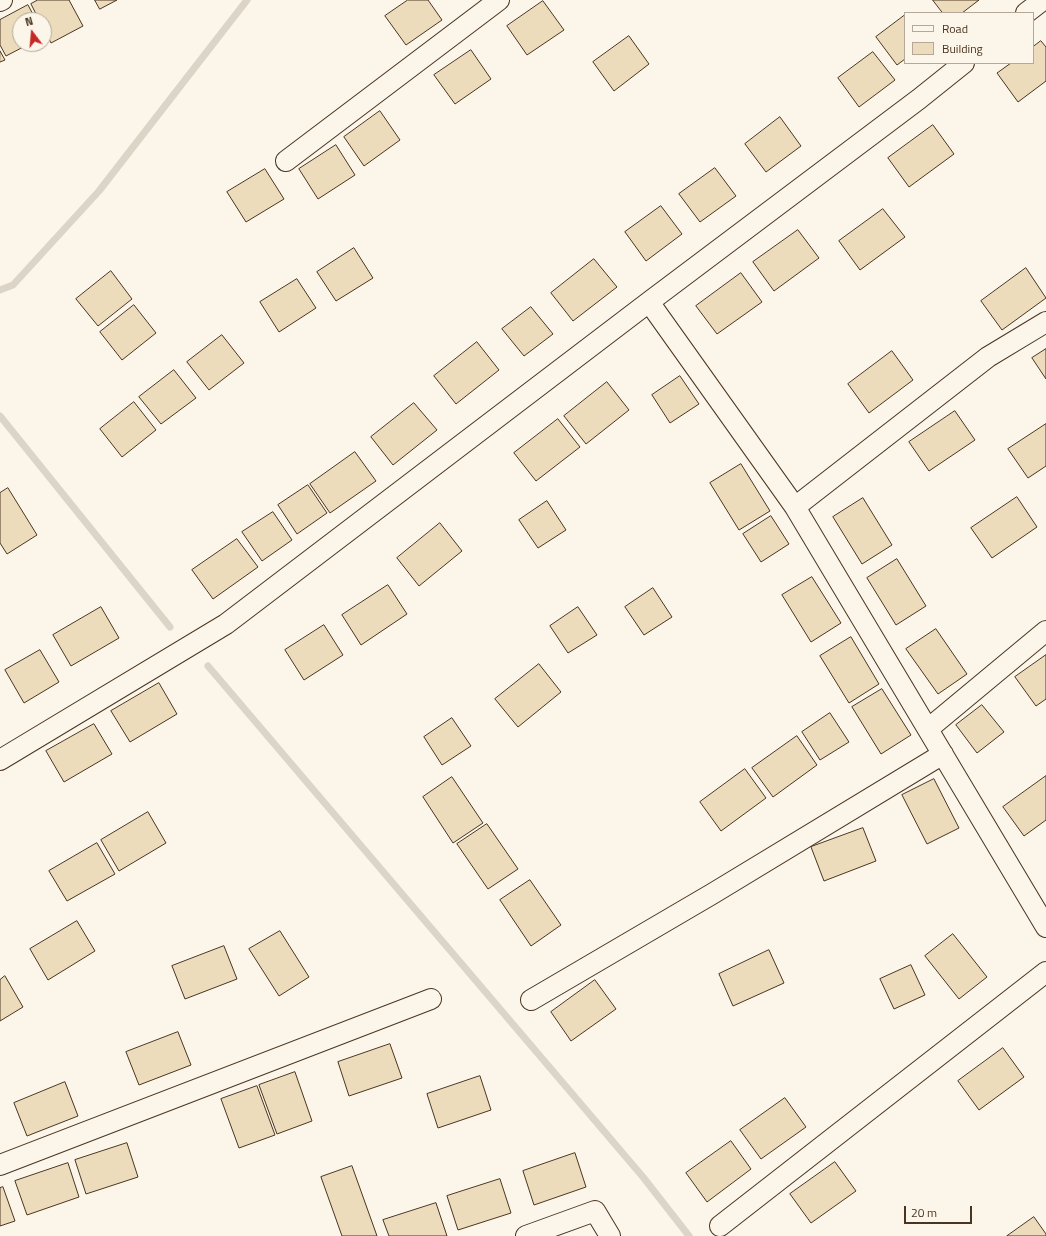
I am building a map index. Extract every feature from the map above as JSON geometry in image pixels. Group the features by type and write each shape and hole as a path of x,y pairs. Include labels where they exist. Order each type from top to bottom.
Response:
{"street":[{"path":"286,161 499,0"},
{"path":"1027,12 1043,0"},
{"path":"0,760 226,624 649,302 920,99 963,64"},
{"path":"649,302 795,507 1046,927"},
{"path":"795,507 988,357 1046,322"},
{"path":"928,729 1046,631"},
{"path":"531,1000 712,894 943,754"},
{"path":"720,1226 1046,972"},
{"path":"0,1165 431,999"},
{"path":"526,1236 595,1211 610,1236"}],"building":[{"path":"38,0 69,0 83,26 52,42 52,12 35,12 31,4"},
{"path":"95,0 117,0 100,9"},
{"path":"408,0 428,0 442,20 406,45 385,16"},
{"path":"933,0 979,0 963,12 942,12"},
{"path":"543,1 564,30 527,55 507,26"},
{"path":"28,5 32,12 15,12"},
{"path":"12,14 12,52 14,52 6,56 0,45 0,20"},
{"path":"904,16 904,60 897,65 876,37"},
{"path":"629,36 649,64 614,91 593,62"},
{"path":"1041,41 1046,47 1046,81 1018,102 997,73 1010,64 1034,64 1034,46"},
{"path":"471,50 491,79 455,104 434,75"},
{"path":"0,51 5,60 0,62"},
{"path":"873,52 895,80 859,107 838,78"},
{"path":"380,111 400,140 364,166 344,137"},
{"path":"780,117 801,146 766,172 745,144"},
{"path":"933,125 954,154 909,187 888,158"},
{"path":"336,145 355,175 318,199 299,169"},
{"path":"715,168 736,196 700,222 679,194"},
{"path":"265,169 284,199 246,222 227,192"},
{"path":"661,206 682,234 646,261 625,232"},
{"path":"883,209 905,237 860,270 839,241"},
{"path":"798,230 819,258 774,291 753,262"},
{"path":"354,248 373,278 336,301 317,272"},
{"path":"594,259 617,287 573,321 551,293"},
{"path":"1026,268 1046,298 1002,330 981,301"},
{"path":"111,271 132,299 98,326 76,299"},
{"path":"741,273 762,302 717,334 696,306"},
{"path":"297,279 316,308 279,332 260,302"},
{"path":"134,305 156,333 122,360 100,332"},
{"path":"531,307 553,334 524,356 502,329"},
{"path":"222,335 244,363 209,390 187,362"},
{"path":"477,342 499,370 456,404 434,376"},
{"path":"1046,349 1046,379 1032,358"},
{"path":"892,351 913,380 869,413 848,384"},
{"path":"174,370 196,398 161,424 139,397"},
{"path":"680,376 699,404 670,423 652,395"},
{"path":"607,382 629,410 586,444 564,416"},
{"path":"134,402 156,430 122,457 100,429"},
{"path":"414,403 437,430 393,465 371,437"},
{"path":"955,411 975,440 929,471 909,442"},
{"path":"558,419 580,447 536,481 514,453"},
{"path":"1046,424 1046,466 1028,478 1008,449"},
{"path":"355,452 376,481 330,513 310,484"},
{"path":"741,464 770,511 739,530 710,483"},
{"path":"308,485 327,513 297,534 278,505"},
{"path":"8,488 37,535 7,554 0,543 0,493"},
{"path":"1017,497 1037,527 992,558 971,528"},
{"path":"863,498 892,545 862,564 833,517"},
{"path":"547,501 566,530 538,548 519,520"},
{"path":"273,512 292,540 262,561 242,532"},
{"path":"771,516 789,544 761,562 743,534"},
{"path":"440,523 462,551 419,586 397,558"},
{"path":"237,539 258,567 213,599 192,570"},
{"path":"897,559 926,606 896,625 867,578"},
{"path":"812,577 841,623 811,642 782,595"},
{"path":"388,585 407,614 361,645 342,615"},
{"path":"653,588 672,617 644,635 625,607"},
{"path":"101,607 119,638 71,666 53,635"},
{"path":"578,607 597,635 568,653 550,626"},
{"path":"324,625 343,655 304,680 285,650"},
{"path":"936,629 967,674 938,694 906,649"},
{"path":"851,637 879,684 849,703 820,656"},
{"path":"40,650 59,682 24,703 5,670"},
{"path":"1046,655 1046,699 1036,706 1015,677"},
{"path":"539,664 561,692 518,727 495,699"},
{"path":"159,683 177,714 130,742 111,711"},
{"path":"882,689 911,735 881,754 852,707"},
{"path":"982,705 1004,732 977,753 956,725"},
{"path":"830,713 849,742 820,760 802,732"},
{"path":"452,718 471,746 442,765 424,737"},
{"path":"94,724 112,754 64,782 46,751"},
{"path":"797,736 817,765 773,797 752,768"},
{"path":"745,769 766,798 721,831 700,802"},
{"path":"1046,776 1046,820 1024,836 1003,807"},
{"path":"452,777 483,823 453,843 423,797"},
{"path":"934,779 959,828 927,844 902,795"},
{"path":"148,812 166,843 119,871 101,840"},
{"path":"487,824 518,869 488,889 457,844"},
{"path":"863,828 876,861 824,881 811,847"},
{"path":"97,843 115,874 67,901 49,871"},
{"path":"530,880 561,925 531,946 500,900"},
{"path":"77,921 95,951 48,980 30,949"},
{"path":"280,931 309,977 279,996 249,949"},
{"path":"953,934 987,977 959,999 925,956"},
{"path":"224,946 237,979 185,999 172,966"},
{"path":"769,950 784,983 733,1006 719,974"},
{"path":"911,965 925,995 894,1009 880,979"},
{"path":"5,976 23,1007 0,1021 0,980"},
{"path":"595,980 616,1009 571,1041 551,1012"},
{"path":"178,1032 191,1065 139,1085 126,1052"},
{"path":"390,1044 402,1078 349,1096 338,1062"},
{"path":"1003,1048 1024,1077 979,1110 958,1081"},
{"path":"295,1072 312,1121 277,1134 259,1085"},
{"path":"480,1076 491,1110 438,1128 427,1094"},
{"path":"65,1082 78,1116 27,1136 14,1103"},
{"path":"257,1086 275,1135 239,1148 221,1099"},
{"path":"785,1098 806,1127 761,1159 740,1130"},
{"path":"731,1141 751,1169 707,1202 686,1173"},
{"path":"127,1143 138,1177 86,1194 75,1160"},
{"path":"575,1153 586,1187 534,1205 523,1171"},
{"path":"835,1162 856,1191 811,1223 790,1194"},
{"path":"68,1163 79,1197 27,1215 15,1181"},
{"path":"352,1166 377,1236 342,1236 321,1177"},
{"path":"500,1179 511,1213 458,1230 447,1196"},
{"path":"3,1187 15,1221 0,1226 0,1188"},
{"path":"436,1203 447,1236 389,1236 383,1220"},
{"path":"1034,1217 1046,1236 1007,1236"}],"waterway":[{"path":"0,290 13,285 99,191 247,0"},
{"path":"0,416 170,627"},
{"path":"208,666 643,1177 689,1236"}]}
